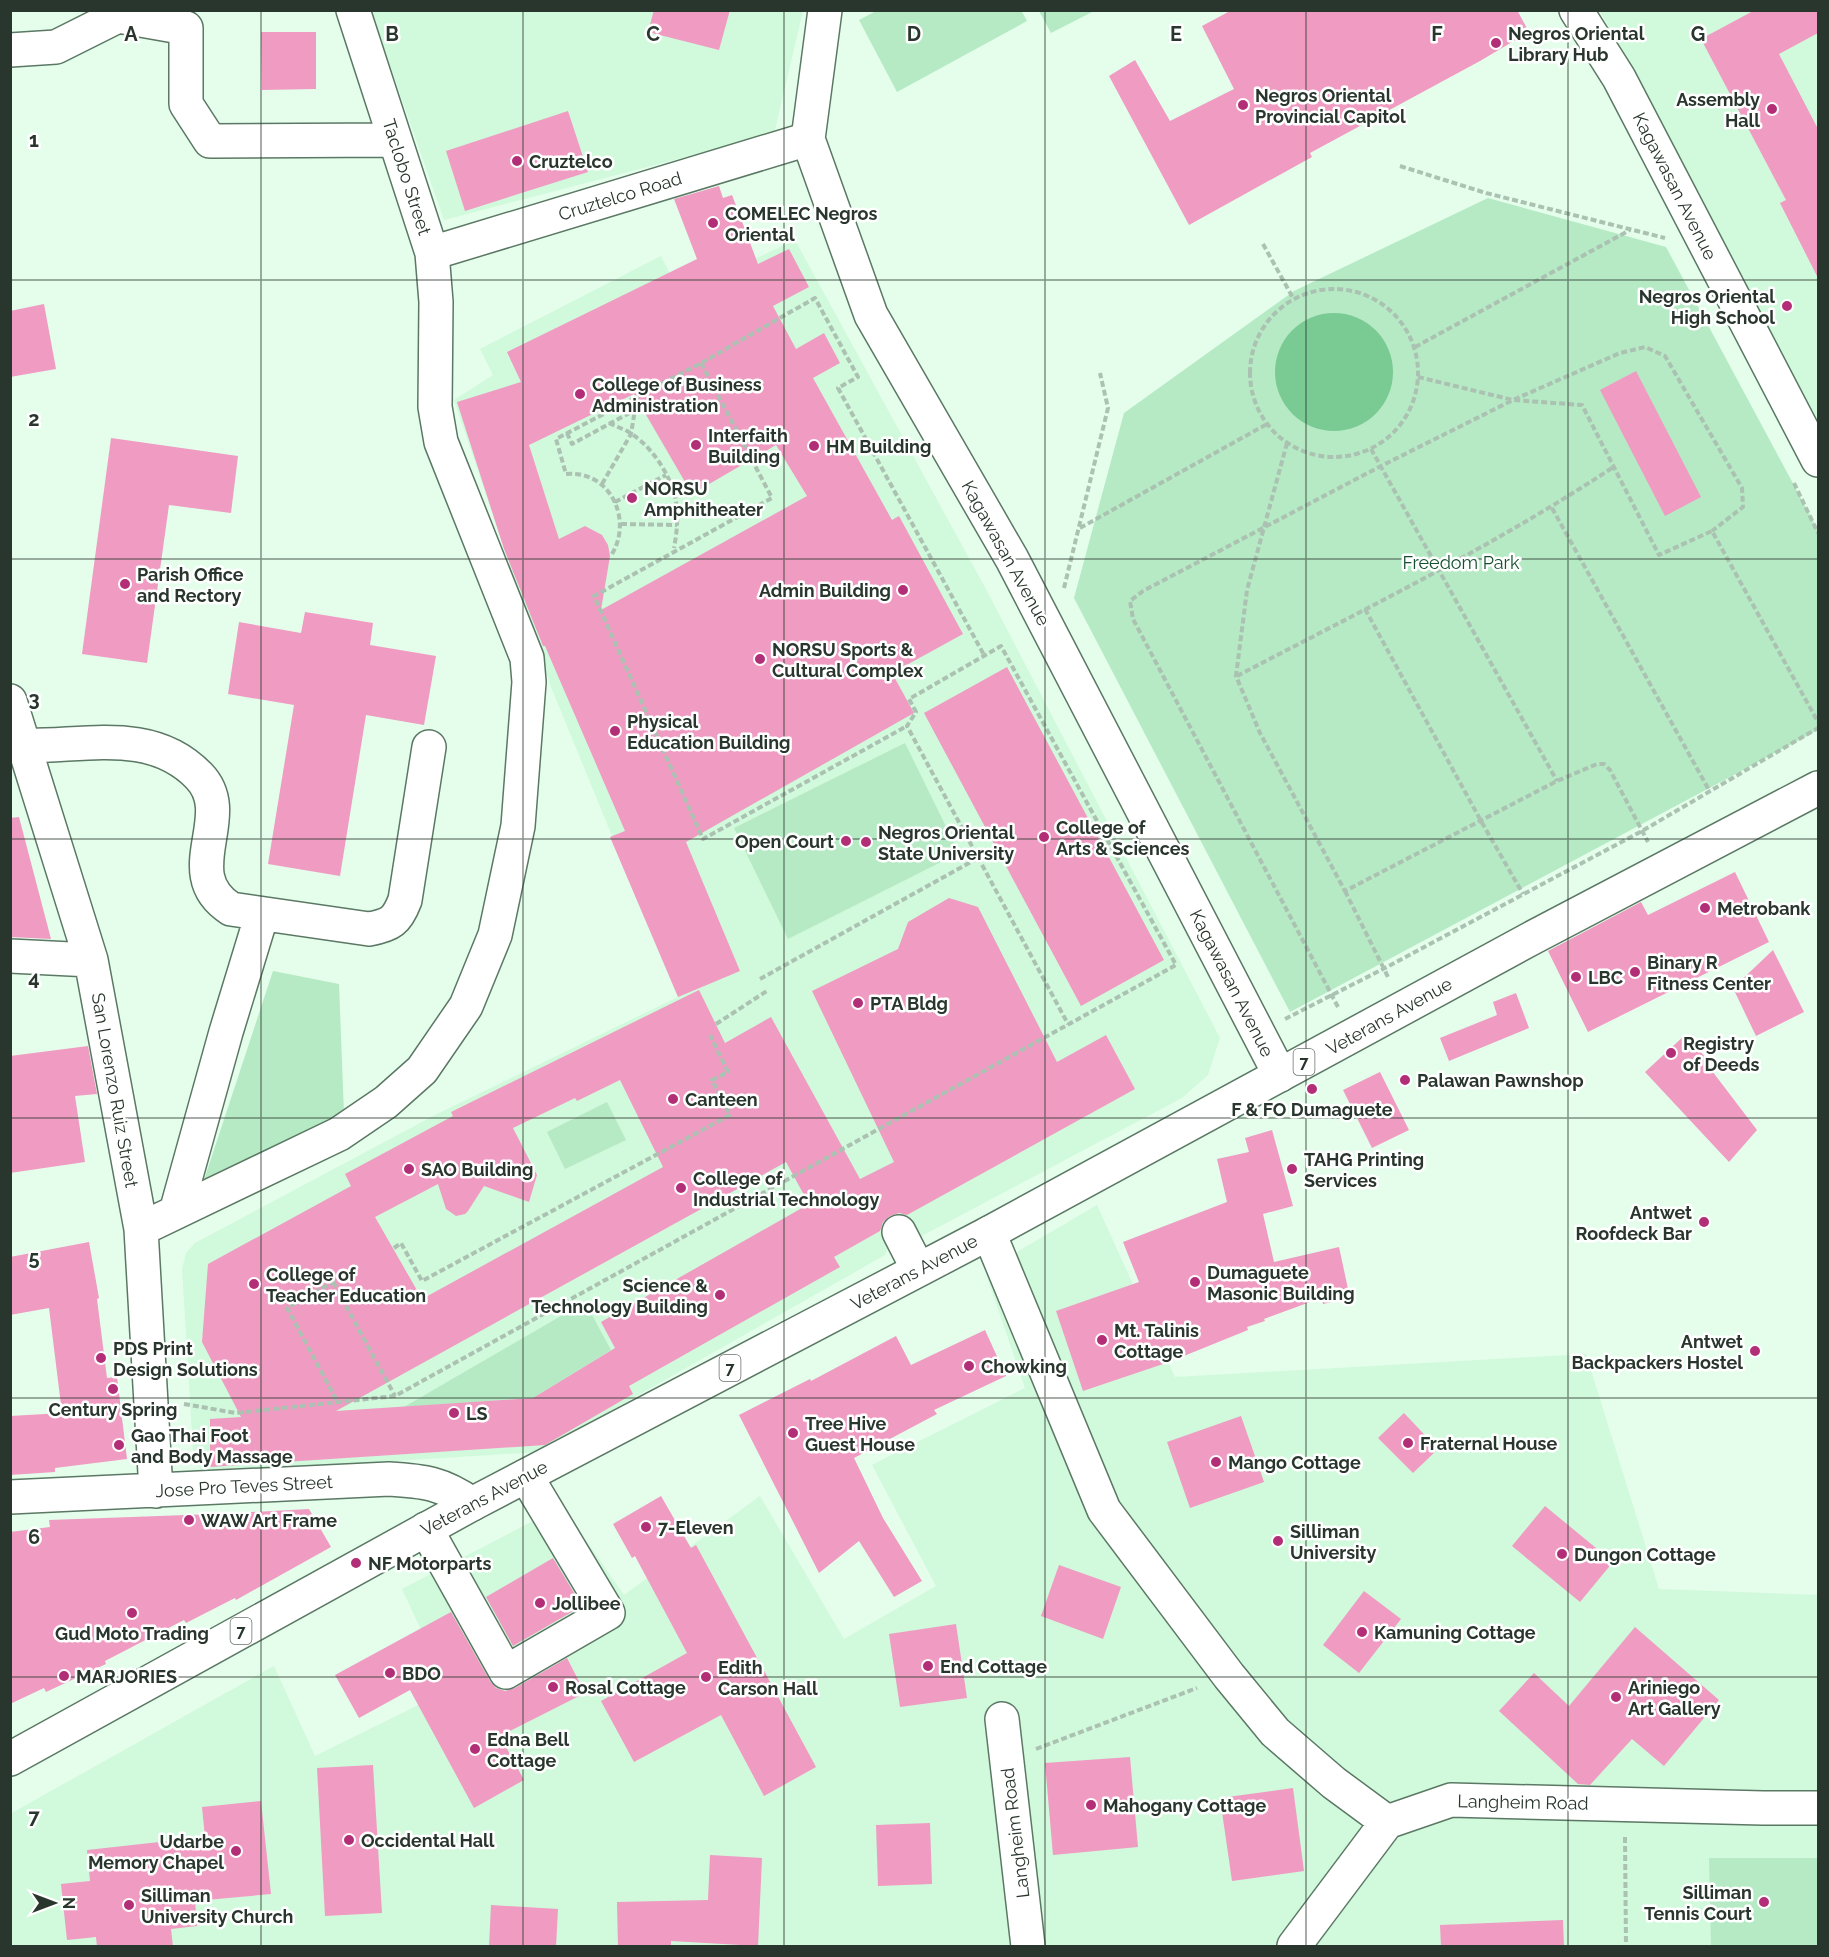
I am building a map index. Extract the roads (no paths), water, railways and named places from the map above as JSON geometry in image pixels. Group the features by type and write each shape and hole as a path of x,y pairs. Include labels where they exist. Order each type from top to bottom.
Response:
{"street":[{"name":"Taclobo Street","path":"141,1230 339,1134 386,1102 422,1070 466,1006 495,935 518,826 529,682 527,658 441,442 435,407 436,302 432,253 353,10"},
{"name":"Kagawasan Avenue","path":"825,10 808,139 871,315 1011,559 1280,1075"},
{"name":"Kagawasan Avenue","path":"1576,10 1619,78 1818,460"},
{"path":"10,50 56,47 118,16 186,28 186,104 210,141 395,140"},
{"name":"Cruztelco Road","path":"432,253 808,139"},
{"name":"San Lorenzo Ruiz Street","path":"10,701 18,745 91,960 141,1230 156,1491"},
{"path":"18,745 134,743 160,749 181,759 201,778 210,793 213,810 206,873 211,892 220,902 231,909 369,929 385,926 399,916 405,900 429,747"},
{"name":"Veterans Avenue","path":"10,1759 472,1504 989,1233 1405,1007 1818,788"},
{"path":"176,1212 225,1032 262,914"},
{"path":"10,956 91,960"},
{"path":"899,1232 918,1269"},
{"path":"989,1233 1104,1510 1229,1676 1275,1732 1334,1783 1387,1822 1294,1947"},
{"path":"426,1529 506,1672 608,1613 526,1476"},
{"name":"Jose Pro Teves Street","path":"10,1497 389,1479 436,1484 453,1490 472,1504"},
{"name":"Langheim Road","path":"1002,1719 1028,1947"},
{"name":"Langheim Road","path":"1387,1822 1451,1800 1818,1808"}],"place":[{"name":"Negros Oriental Library Hub","path":"1496,43"},
{"name":"Negros Oriental Provincial Capitol","path":"1243,105"},
{"name":"Assembly Hall","path":"1772,109"},
{"name":"Cruztelco","path":"517,161"},
{"name":"COMELEC Negros Oriental","path":"713,223"},
{"name":"Negros Oriental High School","path":"1787,306"},
{"name":"College of Business Administration","path":"580,394"},
{"name":"Interfaith Building","path":"696,445"},
{"name":"HM Building","path":"814,446"},
{"name":"NORSU Amphitheater","path":"632,498"},
{"name":"Parish Office and Rectory","path":"125,584"},
{"name":"Admin Building","path":"903,590"},
{"name":"NORSU Sports & Cultural Complex","path":"760,659"},
{"name":"Physical Education Building","path":"615,731"},
{"name":"College of Arts & Sciences","path":"1044,837"},
{"name":"Open Court","path":"846,841"},
{"name":"Negros Oriental State University","path":"866,842"},
{"name":"Metrobank","path":"1705,908"},
{"name":"Binary R Fitness Center","path":"1635,972"},
{"name":"LBC","path":"1576,977"},
{"name":"PTA Bldg","path":"858,1003"},
{"name":"Registry of Deeds","path":"1671,1053"},
{"name":"Palawan Pawnshop","path":"1405,1080"},
{"name":"F & FO Dumaguete","path":"1312,1089"},
{"name":"Canteen","path":"673,1099"},
{"name":"SAO Building","path":"409,1169"},
{"name":"TAHG Printing Services","path":"1292,1169"},
{"name":"College of Industrial Technology","path":"681,1188"},
{"name":"Antwet Roofdeck Bar","path":"1704,1222"},
{"name":"Dumaguete Masonic Building","path":"1195,1282"},
{"name":"College of Teacher Education","path":"254,1284"},
{"name":"Science & Technology Building","path":"720,1295"},
{"name":"Mt. Talinis Cottage","path":"1102,1340"},
{"name":"Antwet Backpackers Hostel","path":"1755,1351"},
{"name":"PDS Print Design Solutions","path":"101,1358"},
{"name":"Chowking","path":"969,1366"},
{"name":"Century Spring","path":"113,1389"},
{"name":"LS","path":"454,1413"},
{"name":"Tree Hive Guest House","path":"793,1433"},
{"name":"Fraternal House","path":"1408,1443"},
{"name":"Gao Thai Foot and Body Massage","path":"119,1445"},
{"name":"Mango Cottage","path":"1216,1462"},
{"name":"WAW Art Frame","path":"189,1520"},
{"name":"7-Eleven","path":"646,1527"},
{"name":"Silliman University","path":"1278,1541"},
{"name":"Dungon Cottage","path":"1562,1554"},
{"name":"NF Motorparts","path":"356,1563"},
{"name":"Jollibee","path":"540,1603"},
{"name":"Gud Moto Trading","path":"132,1613"},
{"name":"Kamuning Cottage","path":"1362,1632"},
{"name":"End Cottage","path":"928,1666"},
{"name":"BDO","path":"390,1673"},
{"name":"MARJORIES","path":"64,1676"},
{"name":"Edith Carson Hall","path":"706,1677"},
{"name":"Rosal Cottage","path":"553,1687"},
{"name":"Ariniego Art Gallery","path":"1616,1697"},
{"name":"Edna Bell Cottage","path":"475,1749"},
{"name":"Mahogany Cottage","path":"1091,1805"},
{"name":"Occidental Hall","path":"349,1840"},
{"name":"Udarbe Memory Chapel","path":"236,1851"},
{"name":"Silliman Tennis Court","path":"1764,1902"},
{"name":"Silliman University Church","path":"129,1905"}],"park label":[{"name":"Freedom Park","path":"1461,562"}]}
